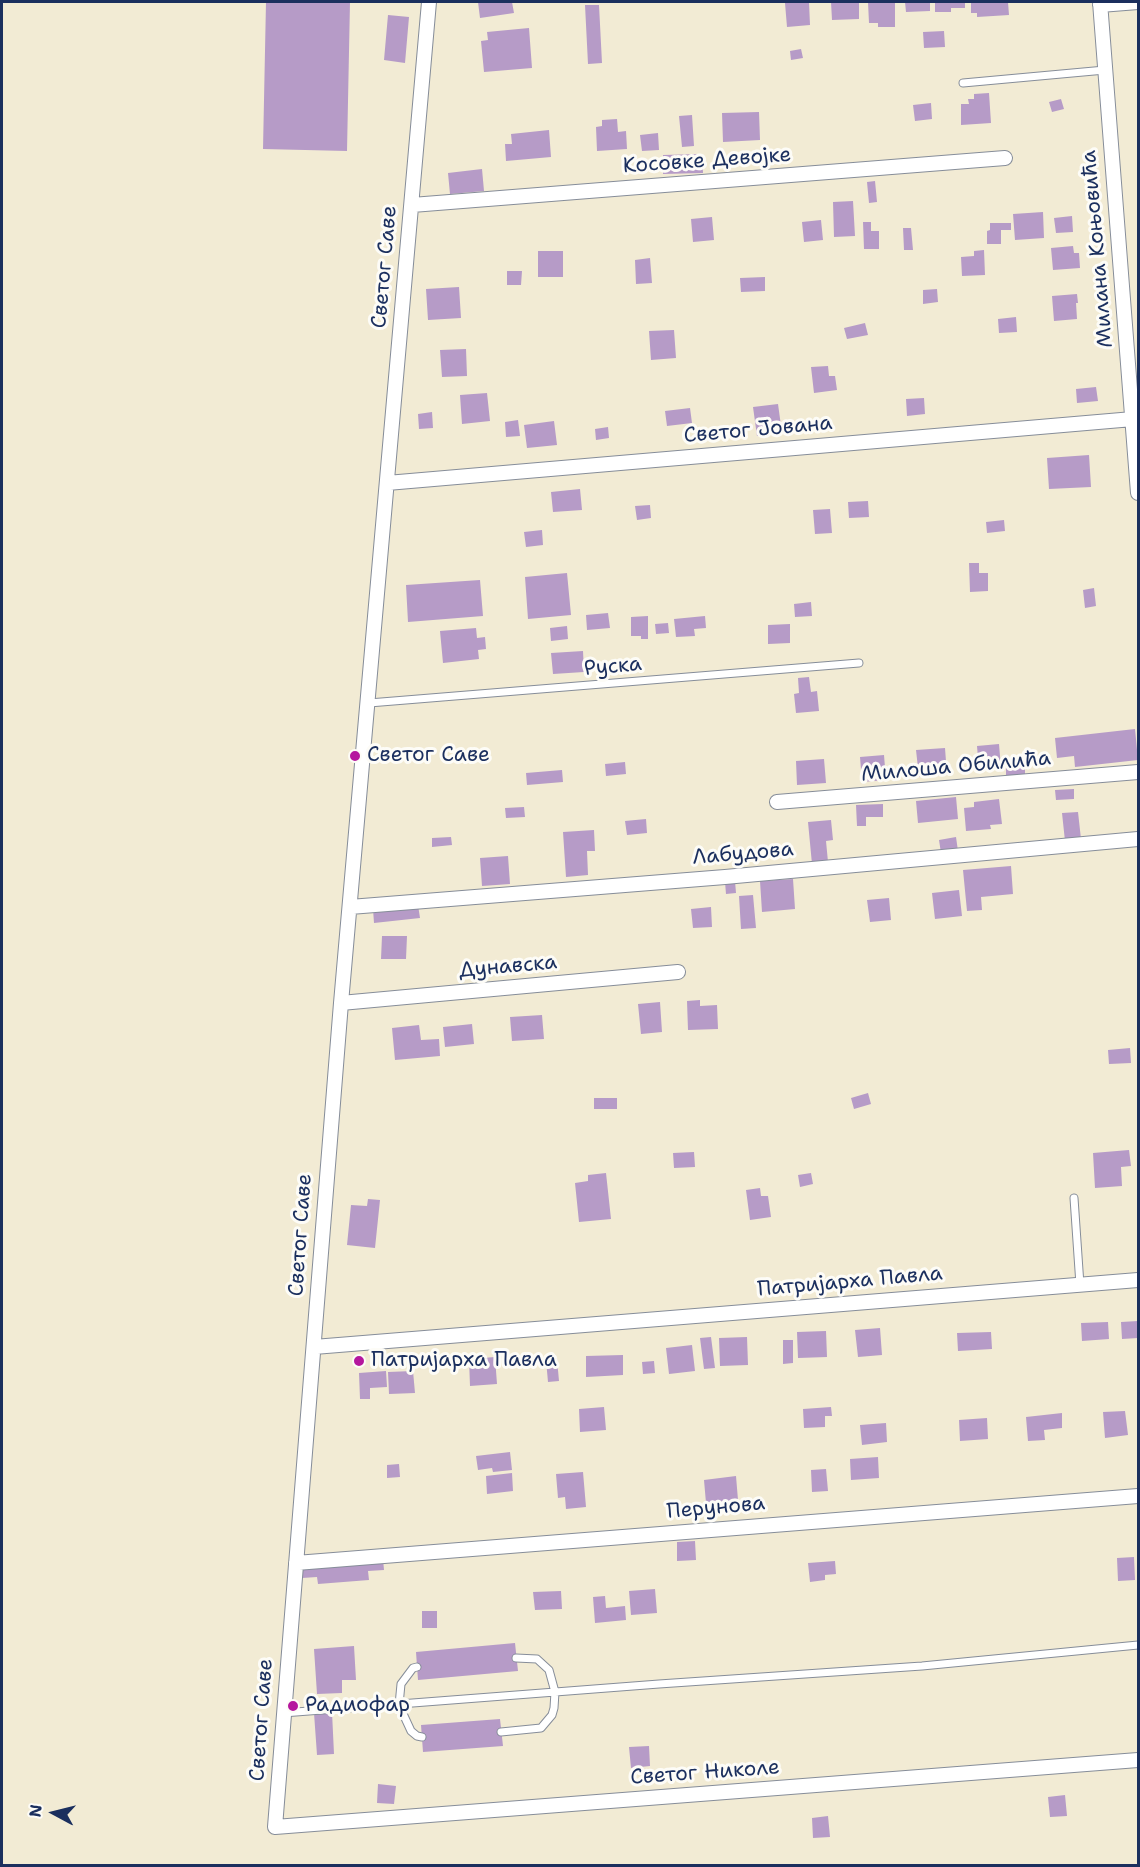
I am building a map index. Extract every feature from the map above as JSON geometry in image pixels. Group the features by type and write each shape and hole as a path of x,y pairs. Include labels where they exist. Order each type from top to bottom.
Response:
{"street":[{"name":"Светог Саве","path":"275,1827 341,1003 429,2"},
{"path":"1100,3 1138,2"},
{"name":"Милана Коњовића","path":"1100,3 1134,383 1138,493"},
{"name":"Косовке Девојке","path":"412,205 1005,158"},
{"name":"Светог Јована","path":"387,483 1135,429"},
{"name":"Милоша Обилића","path":"777,802 1138,772"},
{"name":"Лабудова","path":"350,907 725,877 1138,839"},
{"name":"Дунавска","path":"341,1003 678,972"},
{"name":"Патријарха Павла","path":"314,1347 1138,1280"},
{"name":"Перунова","path":"296,1563 1138,1496"},
{"name":"Светог Николе","path":"275,1827 1138,1760"}],"lane":[{"path":"963,82 1105,70"},
{"name":"Руска","path":"369,703 859,663"},
{"path":"1074,1197 1080,1285"},
{"path":"283,1713 922,1666 1138,1645"},
{"path":"501,1732 541,1728 552,1715 555,1692 549,1670 537,1659 516,1658"},
{"path":"417,1667 413,1668 401,1684 399,1705 411,1731 422,1737"}],"building":[{"path":"266,2 350,2 347,151 263,149"},
{"path":"478,2 512,2 514,13 480,18"},
{"path":"809,2 810,25 787,27 785,3"},
{"path":"831,2 859,2 859,19 832,20"},
{"path":"868,2 895,2 895,27 878,27 878,23 869,23"},
{"path":"905,2 930,2 930,11 906,12"},
{"path":"935,2 965,2 965,8 951,8 951,12 935,12"},
{"path":"971,2 1008,2 1009,15 977,17 977,13 971,13"},
{"path":"585,5 599,5 602,63 588,64"},
{"path":"388,15 409,17 405,63 384,60"},
{"path":"529,28 532,68 484,72 481,41 488,40 487,32"},
{"path":"944,31 945,47 924,48 923,32"},
{"path":"801,49 803,58 791,60 790,51"},
{"path":"989,93 991,123 961,125 961,104 969,104 968,99 974,99 974,94"},
{"path":"1061,99 1064,109 1052,112 1049,102"},
{"path":"931,103 932,119 915,121 913,105"},
{"path":"759,112 760,140 723,142 722,113"},
{"path":"692,115 694,146 682,147 679,116"},
{"path":"617,119 618,132 626,131 627,149 597,151 596,127 602,126 602,120"},
{"path":"549,130 551,157 506,161 505,144 512,144 511,134"},
{"path":"658,133 659,150 642,151 640,135"},
{"path":"702,154 703,173 663,174 663,155"},
{"path":"482,169 484,191 450,194 448,173"},
{"path":"875,181 877,202 869,203 867,182"},
{"path":"853,201 855,236 834,237 833,202"},
{"path":"1043,212 1044,238 1015,240 1013,214"},
{"path":"1072,216 1073,232 1056,233 1054,218"},
{"path":"712,217 714,240 693,242 691,219"},
{"path":"821,220 823,240 804,242 802,222"},
{"path":"863,222 871,222 871,231 879,231 879,249 864,249"},
{"path":"990,223 1011,223 1011,230 1001,230 1001,244 987,244 987,231 990,230"},
{"path":"903,228 911,228 913,250 904,250"},
{"path":"1073,246 1074,253 1079,253 1080,268 1053,270 1051,248"},
{"path":"984,250 985,275 962,276 961,257 974,256 974,251"},
{"path":"538,251 563,251 563,277 538,277"},
{"path":"650,258 652,283 636,284 635,260"},
{"path":"507,271 522,271 521,285 507,285"},
{"path":"765,277 765,291 741,292 740,278"},
{"path":"459,287 461,318 428,320 426,289"},
{"path":"937,289 938,302 923,304 923,290"},
{"path":"1077,294 1077,319 1054,321 1052,296"},
{"path":"1016,317 1017,332 999,333 998,319"},
{"path":"865,323 868,335 847,339 844,328"},
{"path":"674,330 676,358 651,360 649,331"},
{"path":"466,349 467,376 442,377 440,350"},
{"path":"828,366 829,376 835,376 837,390 814,393 811,367"},
{"path":"1096,387 1098,401 1077,403 1076,389"},
{"path":"487,393 490,421 462,424 460,395"},
{"path":"924,398 925,414 907,416 906,399"},
{"path":"778,404 782,433 757,436 753,407"},
{"path":"690,408 692,423 667,426 665,411"},
{"path":"432,412 433,428 419,429 418,414"},
{"path":"518,420 520,436 506,437 505,422"},
{"path":"554,421 557,445 527,448 524,425"},
{"path":"608,427 609,438 596,440 595,429"},
{"path":"1089,455 1091,487 1049,489 1047,458"},
{"path":"580,489 582,510 553,512 551,492"},
{"path":"868,501 869,517 849,518 848,502"},
{"path":"650,505 651,518 637,520 635,506"},
{"path":"830,509 832,533 815,534 813,510"},
{"path":"1004,520 1005,531 987,533 986,522"},
{"path":"542,530 543,545 526,547 524,532"},
{"path":"969,563 979,563 979,573 988,573 988,591 970,592"},
{"path":"567,573 571,615 528,619 525,577"},
{"path":"480,580 483,616 408,622 406,585"},
{"path":"1094,588 1096,606 1085,608 1083,590"},
{"path":"811,602 812,616 795,617 794,604"},
{"path":"608,613 610,628 587,630 586,615"},
{"path":"648,616 648,639 631,636 631,617"},
{"path":"705,616 706,628 694,629 695,636 676,637 674,619"},
{"path":"668,623 669,633 656,634 655,624"},
{"path":"790,624 790,643 768,644 768,625"},
{"path":"567,626 568,639 551,641 550,628"},
{"path":"476,628 477,638 485,637 486,649 478,650 479,659 443,663 440,631"},
{"path":"583,651 584,672 553,674 551,653"},
{"path":"809,677 811,692 817,691 819,711 796,713 794,694 799,693 798,678"},
{"path":"1135,729 1138,760 1075,767 1074,756 1057,758 1055,738"},
{"path":"999,744 1001,768 979,770 977,746"},
{"path":"945,748 947,775 919,777 916,750"},
{"path":"884,755 886,780 862,782 860,757"},
{"path":"824,759 826,783 797,785 796,761"},
{"path":"625,762 626,774 606,776 605,764"},
{"path":"1006,765 1025,765 1025,778 1006,778"},
{"path":"562,770 563,782 527,785 526,773"},
{"path":"1074,789 1074,799 1056,800 1055,790"},
{"path":"956,797 958,819 918,823 916,801"},
{"path":"999,799 1002,824 990,825 991,829 966,831 964,808 974,807 974,802"},
{"path":"883,804 883,817 866,817 866,826 857,826 856,805"},
{"path":"524,807 525,817 506,818 505,808"},
{"path":"1078,812 1081,839 1065,841 1062,813"},
{"path":"646,819 647,833 627,835 625,821"},
{"path":"831,820 833,840 826,841 828,862 812,864 808,822"},
{"path":"594,830 595,851 587,851 588,875 566,877 563,832"},
{"path":"451,837 452,845 432,847 432,838"},
{"path":"956,837 958,851 941,853 939,840"},
{"path":"508,856 510,884 482,886 480,858"},
{"path":"1011,866 1013,894 981,897 982,910 967,911 963,870"},
{"path":"793,879 795,909 762,912 760,881"},
{"path":"735,881 736,893 726,894 725,882"},
{"path":"959,890 962,916 935,919 932,893"},
{"path":"753,895 756,928 741,929 739,896"},
{"path":"889,898 891,920 870,922 867,900"},
{"path":"418,905 420,918 374,923 373,909"},
{"path":"711,907 712,927 693,928 691,909"},
{"path":"382,936 407,936 406,959 381,959"},
{"path":"700,1000 700,1006 717,1005 718,1029 688,1030 687,1001"},
{"path":"660,1002 662,1032 641,1034 638,1004"},
{"path":"542,1015 544,1039 512,1041 510,1017"},
{"path":"472,1024 474,1044 445,1047 443,1027"},
{"path":"419,1025 421,1040 439,1039 440,1056 395,1060 392,1028"},
{"path":"1130,1048 1131,1063 1109,1064 1108,1050"},
{"path":"868,1093 871,1104 854,1109 851,1098"},
{"path":"594,1098 617,1098 617,1109 594,1109"},
{"path":"1129,1150 1131,1166 1121,1167 1122,1186 1095,1188 1093,1153"},
{"path":"694,1152 695,1167 674,1168 673,1153"},
{"path":"606,1173 611,1219 579,1222 575,1183 588,1181 588,1175"},
{"path":"811,1173 813,1184 800,1187 798,1175"},
{"path":"760,1188 761,1196 768,1196 771,1217 750,1220 746,1190"},
{"path":"368,1199 380,1200 375,1248 347,1245 351,1205 367,1206"},
{"path":"1138,1321 1138,1338 1122,1339 1121,1322"},
{"path":"1108,1322 1109,1339 1082,1341 1081,1323"},
{"path":"880,1328 882,1355 858,1357 855,1330"},
{"path":"826,1331 827,1357 798,1358 797,1332"},
{"path":"991,1332 992,1349 958,1351 957,1333"},
{"path":"711,1337 715,1368 704,1369 700,1338"},
{"path":"747,1337 748,1365 720,1366 719,1338"},
{"path":"783,1340 793,1340 793,1363 783,1364"},
{"path":"692,1345 695,1371 669,1374 666,1348"},
{"path":"623,1355 623,1375 586,1377 586,1356"},
{"path":"495,1357 497,1384 470,1386 469,1359"},
{"path":"557,1359 559,1381 548,1382 546,1360"},
{"path":"654,1361 655,1373 643,1374 642,1362"},
{"path":"386,1371 387,1387 370,1388 370,1399 360,1399 359,1373"},
{"path":"413,1371 415,1393 389,1394 388,1372"},
{"path":"604,1407 606,1430 580,1432 579,1409"},
{"path":"831,1407 832,1416 825,1416 825,1427 804,1428 803,1409"},
{"path":"1125,1411 1128,1435 1105,1438 1103,1412"},
{"path":"1062,1413 1062,1428 1044,1430 1045,1440 1028,1441 1026,1417"},
{"path":"987,1418 988,1439 960,1441 959,1420"},
{"path":"886,1423 887,1442 862,1445 860,1425"},
{"path":"510,1452 512,1470 493,1472 492,1468 478,1470 476,1456"},
{"path":"878,1457 879,1478 851,1480 850,1459"},
{"path":"399,1464 400,1477 387,1478 387,1465"},
{"path":"826,1469 828,1491 812,1492 811,1470"},
{"path":"583,1472 586,1507 566,1509 565,1497 558,1498 556,1474"},
{"path":"512,1473 513,1491 487,1494 486,1476"},
{"path":"736,1476 738,1500 706,1503 704,1480"},
{"path":"695,1541 696,1560 677,1561 677,1542"},
{"path":"1134,1557 1135,1580 1118,1581 1117,1558"},
{"path":"383,1559 384,1570 368,1571 369,1580 318,1584 317,1577 302,1578 301,1566"},
{"path":"835,1561 836,1574 825,1575 825,1580 810,1582 808,1563"},
{"path":"655,1589 657,1613 631,1615 629,1591"},
{"path":"561,1591 562,1609 535,1610 533,1592"},
{"path":"605,1596 606,1608 625,1606 626,1620 595,1623 593,1597"},
{"path":"422,1611 437,1611 437,1628 422,1628"},
{"path":"515,1643 518,1671 418,1680 416,1652"},
{"path":"354,1646 356,1680 342,1680 342,1693 317,1694 314,1649"},
{"path":"332,1712 334,1754 317,1755 314,1713"},
{"path":"500,1719 503,1746 423,1752 421,1725"},
{"path":"649,1746 650,1766 631,1768 629,1747"},
{"path":"378,1784 396,1786 394,1804 377,1803"},
{"path":"1065,1795 1067,1816 1050,1817 1048,1797"},
{"path":"828,1816 830,1837 813,1838 812,1818"}],"place":[{"name":"Светог Саве","path":"355,756"},
{"name":"Патријарха Павла","path":"359,1361"},
{"name":"Радиофар","path":"293,1706"}]}
